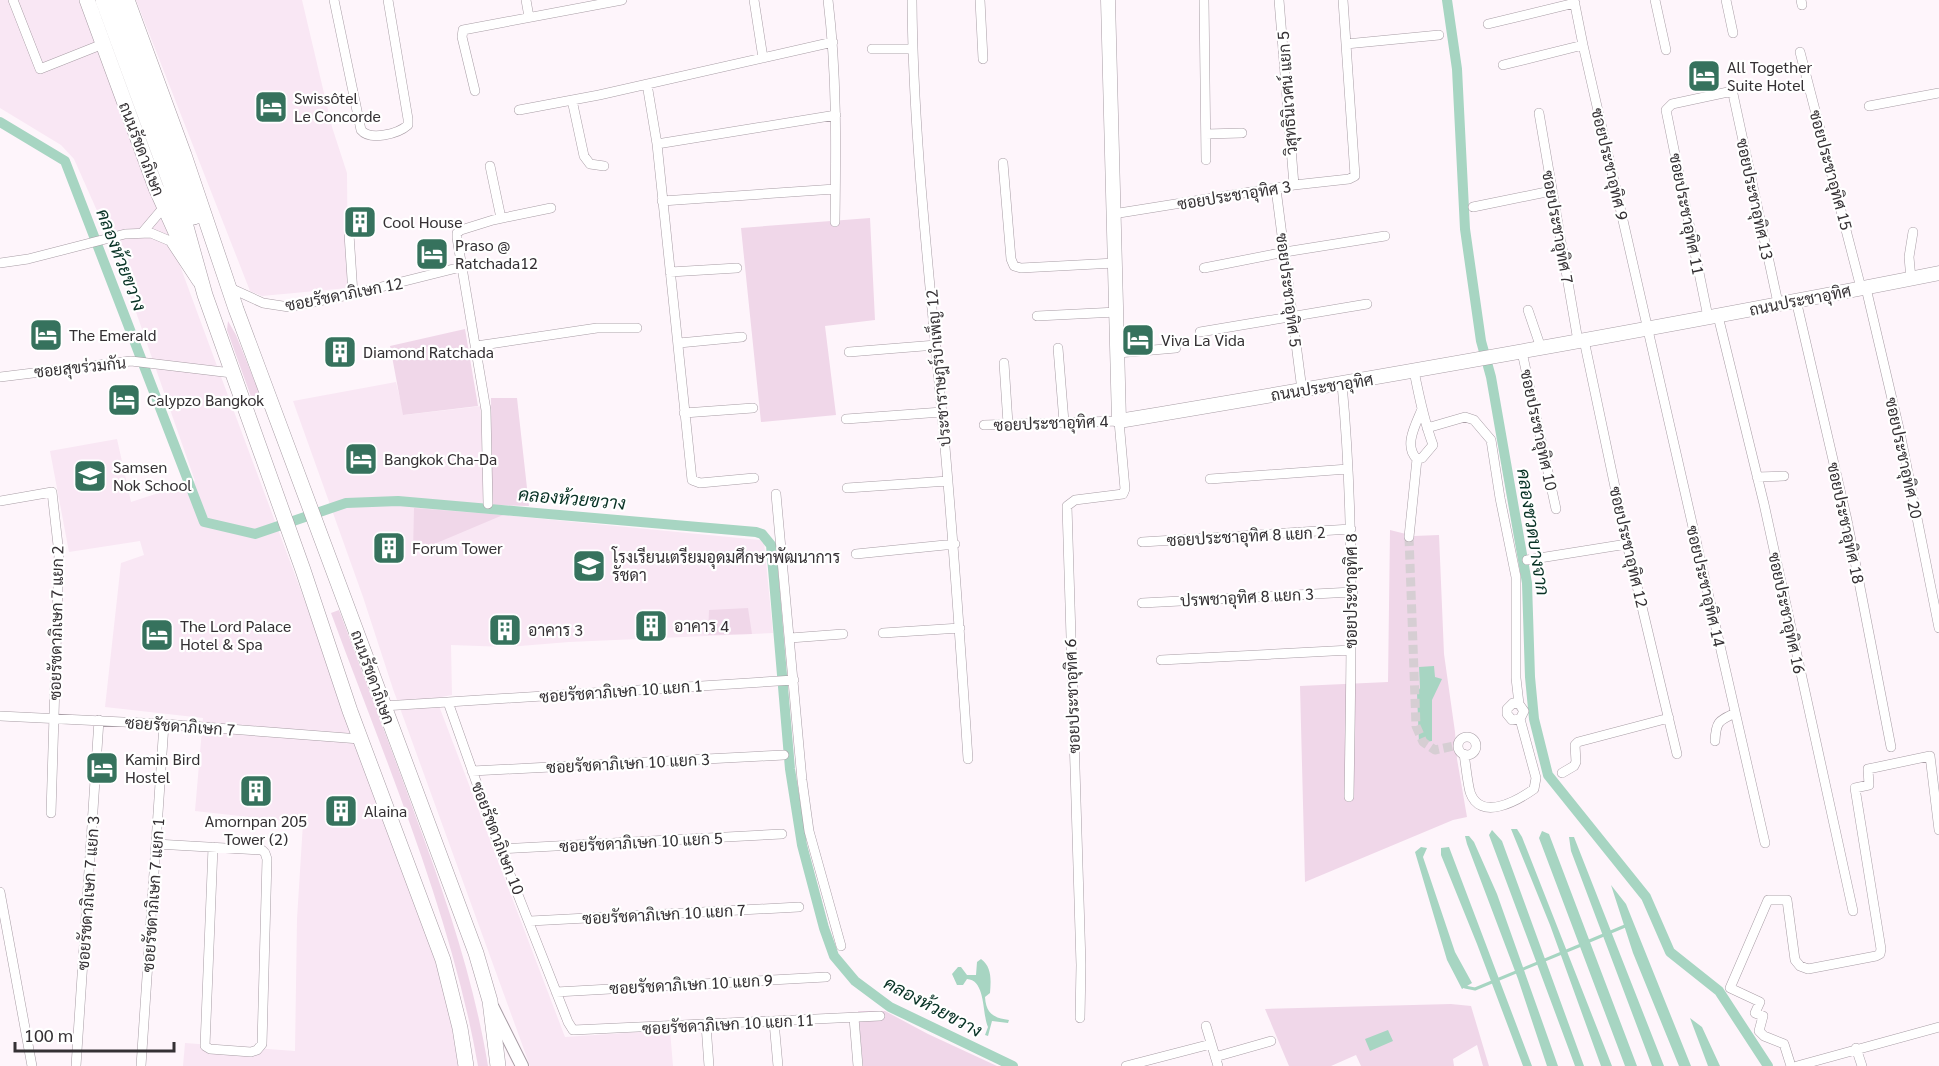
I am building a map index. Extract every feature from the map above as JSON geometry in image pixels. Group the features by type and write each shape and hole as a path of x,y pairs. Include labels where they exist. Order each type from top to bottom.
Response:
{"main road":[{"name":"ถนนรัชดาภิเษก","path":"87,0 164,207 205,295"},
{"name":"ถนนรัชดาภิเษก","path":"103,0 185,223 205,295 303,570 360,739 443,960 460,1028 466,1066"},
{"name":"ถนนรัชดาภิเษก","path":"115,0 195,219 229,290"},
{"name":"ถนนรัชดาภิเษก","path":"127,0 184,155 229,290 476,953 490,1001 498,1066"},
{"path":"1108,0 1119,421"},
{"name":"ถนนประชาอุทิศ","path":"1119,421 1473,361 1939,273"}],"street":[{"path":"13,0 40,69 103,44"},
{"path":"334,0 361,130 365,135 371,136 403,130 408,125 388,0"},
{"path":"526,0 529,17"},
{"path":"475,92 462,37 463,30 622,0"},
{"path":"754,0 763,58"},
{"path":"828,0 833,42 836,116 835,222"},
{"name":"ประชาราษฎร์บำเพ็ญ 12","path":"912,0 912,49 923,212 955,544 968,759"},
{"path":"980,0 984,59"},
{"path":"1204,0 1206,160"},
{"name":"วิสุทธินิเวศน์ แยก 5","path":"1280,0 1294,185"},
{"path":"1655,0 1666,50"},
{"path":"1726,0 1733,33"},
{"path":"1343,1 1346,44 1439,35"},
{"path":"1488,24 1575,1"},
{"name":"ซอยประชาอุทิศ 9","path":"1575,1 1648,328"},
{"path":"519,110 833,42"},
{"name":"ซอยประชาอุทิศ 3","path":"1113,214 1294,185 1349,179 1355,176 1346,44"},
{"path":"1503,65 1583,45"},
{"path":"872,49 912,49"},
{"name":"ซอยประชาอุทิศ 15","path":"1800,52 1864,288"},
{"path":"647,84 657,144 692,480 700,483 753,478"},
{"name":"ซอยประชาอุทิศ 13","path":"1666,110 1672,105 1683,102 1728,92 1733,94 1778,303"},
{"path":"1869,106 1939,93"},
{"path":"572,100 584,156 590,164 604,166"},
{"name":"ซอยประชาอุทิศ 11","path":"1666,110 1713,317"},
{"name":"ซอยประชาอุทิศ 7","path":"1539,113 1551,191 1581,341"},
{"path":"657,144 836,116"},
{"path":"1206,134 1242,132"},
{"path":"1003,163 1011,258 1014,266 1021,268 1115,263"},
{"path":"490,166 501,218"},
{"path":"662,201 835,189"},
{"name":"ซอยประชาอุทิศ 5","path":"1276,189 1302,390"},
{"path":"1473,207 1551,191"},
{"path":"142,233 164,207"},
{"path":"488,504 486,411 457,233 501,218 551,208"},
{"path":"1911,279 1910,257 1913,232"},
{"path":"0,263 28,259 112,238 151,233 170,242 205,295"},
{"path":"349,234 353,294"},
{"path":"1203,268 1285,252 1385,237"},
{"name":"ซอยรัชดาภิเษก 12","path":"229,290 263,303 289,307 462,267"},
{"path":"670,272 737,268"},
{"name":"ซอยประชาอุทิศ 20","path":"1864,288 1900,433 1939,628"},
{"name":"ซอยประชาอุทิศ 18","path":"1796,300 1847,520 1891,747"},
{"path":"1200,332 1367,304"},
{"path":"1528,310 1542,348"},
{"path":"1037,316 1117,312"},
{"name":"ซอยประชาอุทิศ 16","path":"1713,317 1757,477 1853,911"},
{"path":"476,346 597,328 637,328"},
{"name":"ซอยประชาอุทิศ 14","path":"1648,328 1765,843"},
{"path":"679,343 742,337"},
{"name":"ซอยประชาอุทิศ 12","path":"1581,341 1677,754"},
{"path":"849,352 936,345"},
{"path":"1058,348 1064,422"},
{"path":"1118,353 1176,348"},
{"name":"ซอยประชาอุทิศ 10","path":"1522,352 1556,509"},
{"name":"ซอยสุขร่วมกัน","path":"0,377 132,361 232,373"},
{"path":"1004,363 1008,424"},
{"path":"1414,371 1433,445 1422,458 1417,459"},
{"name":"ซอยประชาอุทิศ 8","path":"1342,384 1348,449 1353,592 1349,797"},
{"path":"684,413 753,408"},
{"path":"1417,459 1412,454 1410,446 1422,409"},
{"path":"846,419 942,412"},
{"path":"1427,428 1465,417 1474,420 1491,440 1516,578 1516,678 1520,704 1524,711 1521,719 1536,778 1534,789 1522,798 1492,809 1480,806 1471,794 1464,754 1456,746 1465,737 1471,738 1475,742 1474,751 1464,754"},
{"name":"ซอยประชาอุทิศ 4","path":"984,425 1119,421"},
{"name":"ซอยประชาอุทิศ 6","path":"1080,1018 1081,965 1067,506 1075,500 1123,494 1125,489 1119,421"},
{"path":"1409,537 1417,459"},
{"path":"1210,479 1348,469"},
{"path":"1757,477 1784,476"},
{"path":"847,488 948,481"},
{"name":"ซอยรัชดาภิเษก 7 แยก 2","path":"0,501 52,492 59,555 51,813"},
{"path":"776,494 802,780 810,836 841,945"},
{"name":"ซอยประชาอุทิศ 8 แยก 2","path":"1142,542 1351,529"},
{"path":"856,554 955,544"},
{"path":"1527,560 1627,544"},
{"name":"ปรพชาอุทิศ 8 แยก 3","path":"1142,603 1353,592"},
{"path":"883,633 960,627"},
{"path":"790,638 843,634"},
{"path":"1161,660 1351,650"},
{"name":"ซอยรัชดาภิเษก 10 แยก 1","path":"448,702 793,680"},
{"path":"383,706 448,702"},
{"name":"ซอยรัชดาภิเษก 10","path":"448,702 556,992 568,1022 576,1031"},
{"path":"1520,704 1510,704 1506,712 1512,720 1521,719"},
{"path":"1715,741 1718,722 1735,713"},
{"name":"ซอยรัชดาภิเษก 7","path":"0,716 164,724 360,739"},
{"path":"1562,773 1574,766 1576,762 1575,745 1578,742 1669,718"},
{"name":"ซอยรัชดาภิเษก 7 แยก 3","path":"76,1066 99,720"},
{"name":"ซอยรัชดาภิเษก 7 แยก 1","path":"141,1066 164,724"},
{"name":"ซอยรัชดาภิเษก 10 แยก 3","path":"472,771 784,755"},
{"path":"1791,1066 1785,1044 1764,1036 1760,1031 1763,1016 1755,1013 1760,1002 1730,988 1768,900 1787,900 1795,960 1804,968 1876,956 1881,950 1855,788 1869,785 1868,769 1930,756 1939,830"},
{"name":"ซอยรัชดาภิเษก 10 แยก 5","path":"501,849 782,834"},
{"path":"156,844 262,850 265,853 267,859 262,1044 257,1050 251,1052 210,1049 205,1046 213,848"},
{"path":"0,892 32,1066"},
{"name":"ซอยรัชดาภิเษก 10 แยก 7","path":"530,921 799,907"},
{"name":"ซอยรัชดาภิเษก 10 แยก 9","path":"556,992 826,977"},
{"path":"490,1001 522,1066"},
{"name":"ซอยรัชดาภิเษก 10 แยก 11","path":"576,1031 880,1016"},
{"path":"854,1018 858,1066"},
{"path":"774,1022 777,1066"},
{"path":"706,1025 709,1066"},
{"path":"1206,1026 1216,1061 1271,1041"},
{"path":"1797,1066 1939,1027"},
{"path":"1126,1066 1211,1044"},
{"path":"1856,1048 1862,1066"}],"shaded area":[{"path":"0,0 82,0 422,915 455,1031 459,1066 183,1066 185,1043 295,1051 297,919 303,823 195,811 203,718 105,707 121,563 144,555 140,541 69,552 50,451 117,439 131,502 195,481 114,249 74,159 61,145 0,108"},
{"path":"136,0 302,0 332,127 347,173 348,288 262,296 250,291"},
{"path":"870,218 875,320 825,326 836,415 761,422 741,228"},
{"path":"228,321 263,402 254,405 227,330"},
{"path":"465,329 478,406 403,415 390,346"},
{"path":"396,382 404,415 491,405 492,514 764,542 773,633 507,647 451,645 452,695 436,698 565,1037 670,1030 673,1066 530,1066 393,689 363,597 293,401"},
{"path":"491,398 517,398 529,506 492,505"},
{"path":"414,508 503,515 413,553"},
{"path":"1390,530 1414,536 1439,535 1444,654 1467,817 1453,820 1305,882 1300,686 1388,682"},
{"path":"748,608 752,634 708,635 709,610"},
{"path":"339,610 449,911 475,1003 488,1066 478,1066 466,1008 434,894 331,613"},
{"path":"1434,666 1435,677 1442,679 1432,700 1432,741 1419,743 1417,693 1420,688 1419,667"},
{"path":"1511,829 1517,829 1522,837 1612,1066 1601,1066 1550,925"},
{"path":"1492,830 1502,841 1584,1066 1575,1066 1489,835"},
{"path":"1542,831 1549,834 1637,1066 1625,1066 1539,838"},
{"path":"1465,836 1469,836 1474,842 1497,894 1558,1066 1547,1066 1518,979"},
{"path":"1569,837 1574,837 1664,1066 1652,1066 1571,851"},
{"path":"1421,847 1427,848 1423,857 1455,952 1472,983 1462,989 1447,960 1415,852"},
{"path":"1449,847 1532,1066 1523,1066 1441,855 1441,848"},
{"path":"1611,885 1626,904 1691,1066 1679,1066 1633,953"},
{"path":"981,959 985,962 990,974 990,993 985,997 987,1007 995,1016 1009,1020 1008,1023 992,1021 988,1036 985,1035 988,1027 977,985 967,979 963,985 957,985 952,974 958,967 961,967 967,975 976,975 977,962"},
{"path":"1451,1004 1471,1006 1489,1066 1483,1066 1477,1045 1453,1059 1454,1066 1361,1066 1356,1055 1331,1066 1289,1066 1265,1009"},
{"path":"858,1011 885,1011 997,1066 863,1066"},
{"path":"1690,1018 1702,1027 1720,1066 1708,1066"},
{"path":"1388,1030 1393,1041 1370,1051 1365,1039"}],"waterway":[{"name":"คลองชวดบางจาก","path":"1447,0 1457,69 1465,229 1481,341 1491,377 1527,583 1530,677 1534,719 1548,775 1646,897 1670,952 1719,991 1768,1066"},
{"name":"คลองห้วยขวาง","path":"0,122 65,161 204,522 255,534 346,503 398,501 762,534 771,545 790,769 802,845 824,928 834,956 855,981 890,1007 1013,1066"},
{"path":"1587,942 1625,926"},
{"path":"1465,987 1475,989 1581,945"}],"tunnel":[{"path":"1409,537 1416,726 1423,742 1435,750 1454,746"}],"place":[{"name":"All Together Suite Hotel","path":"1704,76"},
{"name":"Swissôtel Le Concorde","path":"271,107"},
{"name":"Cool House","path":"360,222"},
{"name":"Praso @ Ratchada12","path":"432,254"},
{"name":"The Emerald","path":"46,335"},
{"name":"Viva La Vida","path":"1138,340"},
{"name":"Diamond Ratchada","path":"340,352"},
{"name":"Calypzo Bangkok","path":"124,400"},
{"name":"Bangkok Cha-Da","path":"361,459"},
{"name":"Samsen Nok School","path":"90,476"},
{"name":"Forum Tower","path":"389,548"},
{"name":"โรงเรียนเตรียมอุดมศึกษาพัฒนาการ รัชดา","path":"589,566"},
{"name":"อาคาร 4","path":"651,626"},
{"name":"อาคาร 3","path":"505,630"},
{"name":"The Lord Palace Hotel & Spa","path":"157,635"},
{"name":"Kamin Bird Hostel","path":"102,768"},
{"name":"Amornpan 205 Tower (2)","path":"256,791"},
{"name":"Alaina","path":"341,811"}]}
